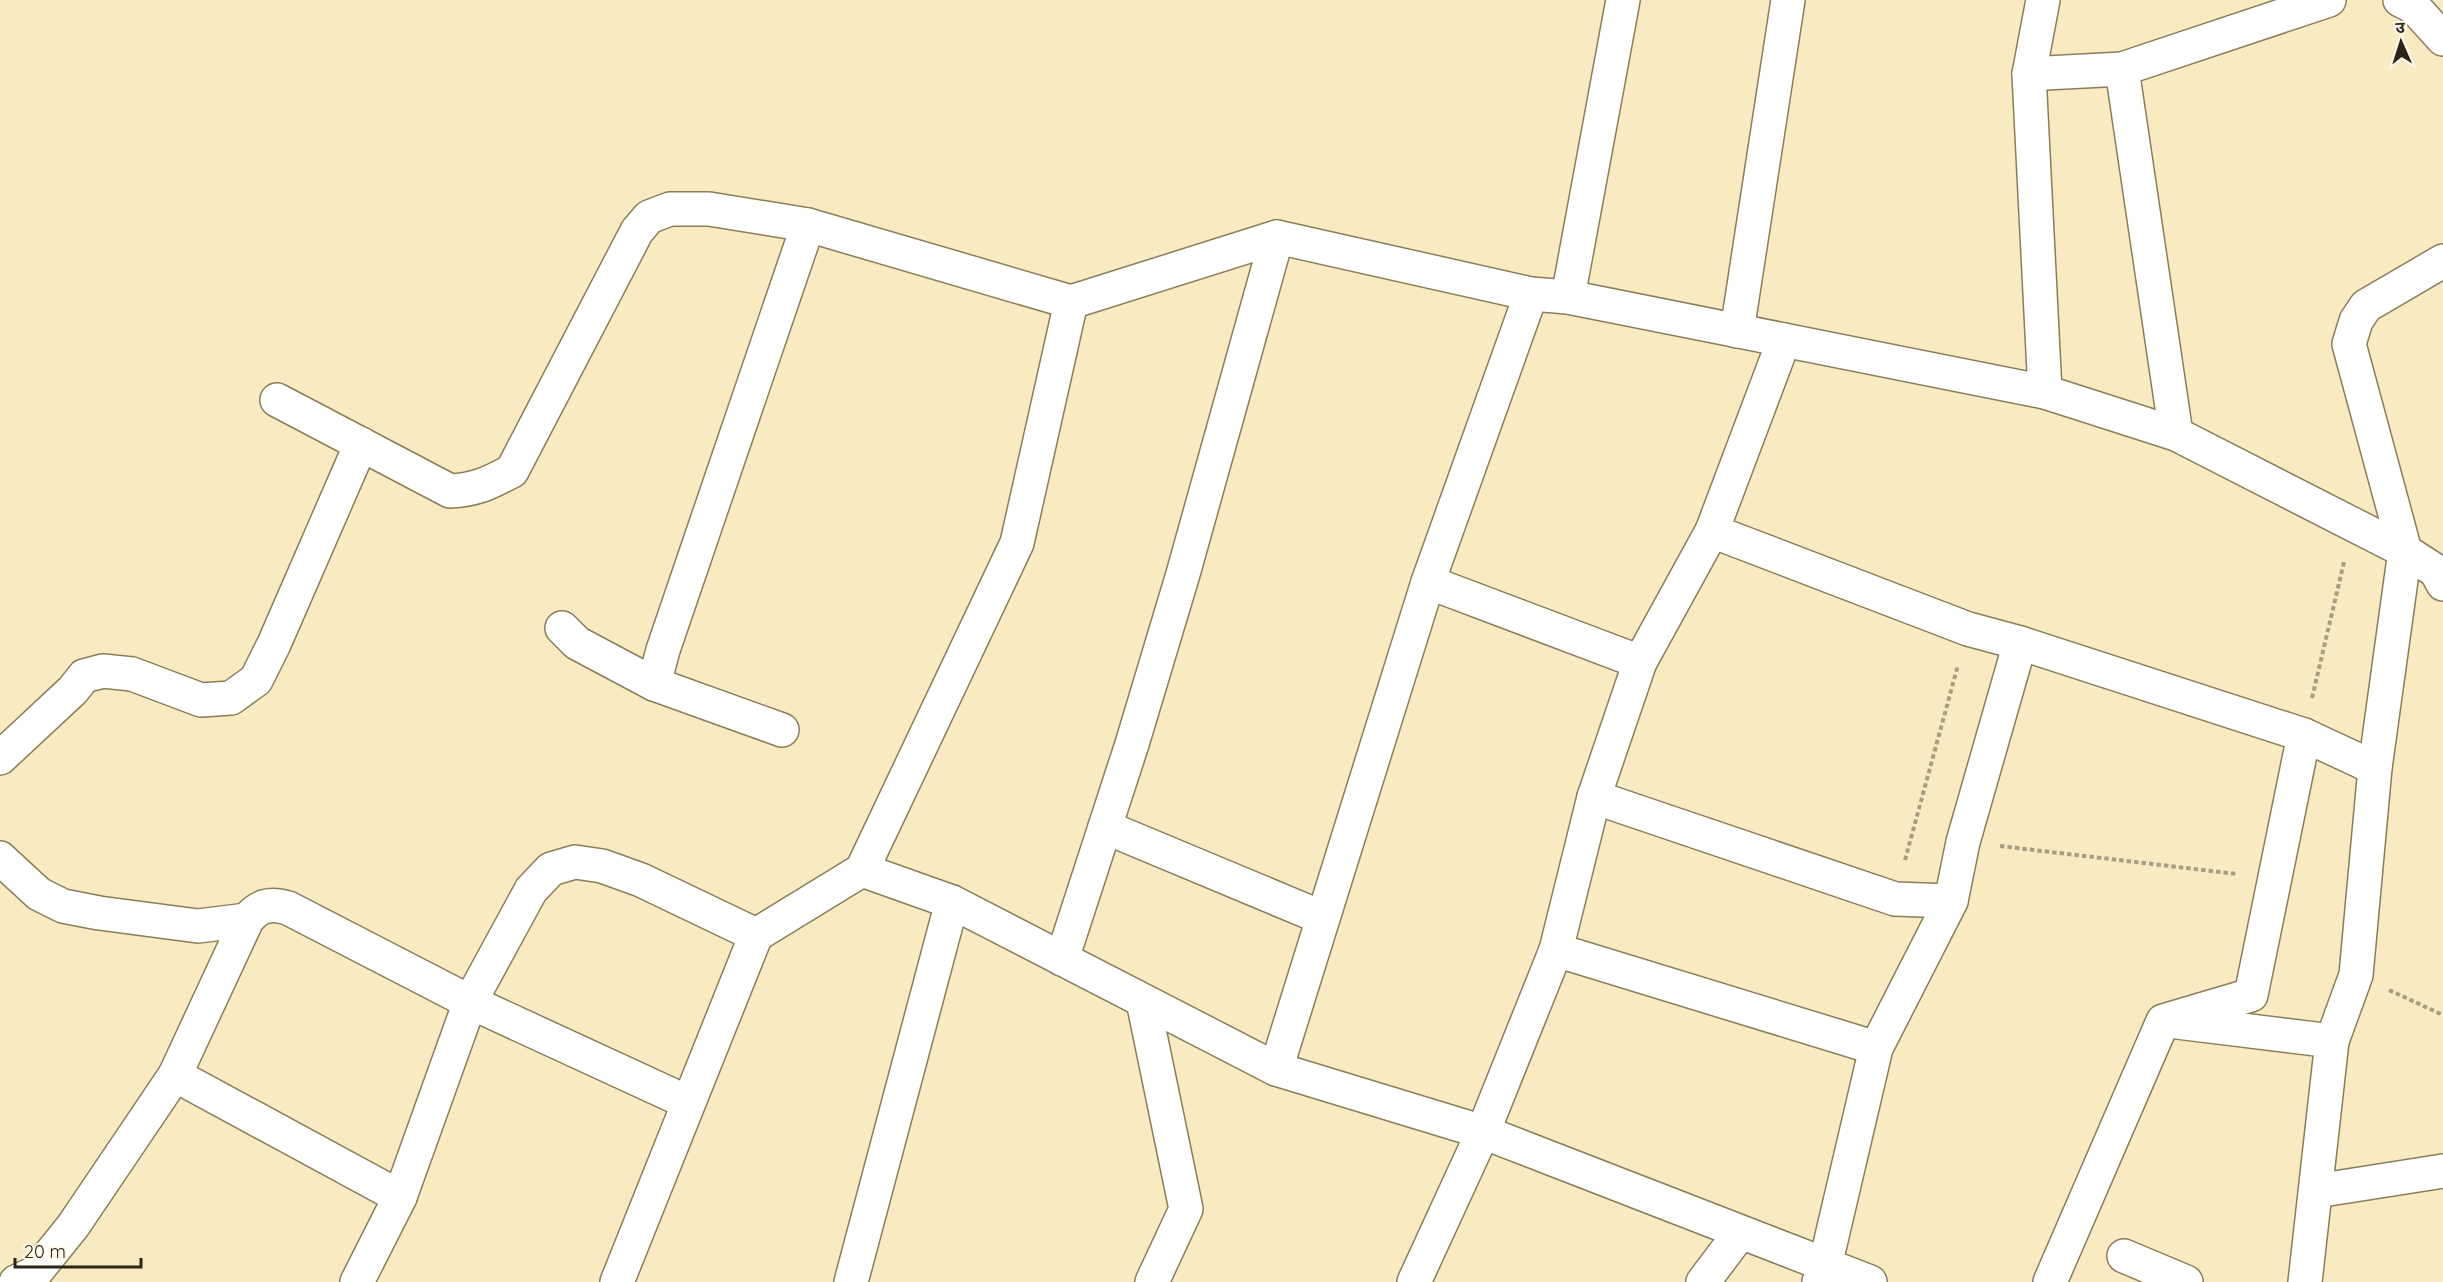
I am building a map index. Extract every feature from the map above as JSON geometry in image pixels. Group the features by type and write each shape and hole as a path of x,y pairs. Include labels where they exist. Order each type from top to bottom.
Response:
{"street":[{"path":"1568,297 1623,0"},
{"path":"1737,331 1788,0"},
{"path":"2043,0 2029,74 2045,392"},
{"path":"2029,74 2122,69 2329,0"},
{"path":"2410,2 2443,39"},
{"path":"2122,69 2176,434"},
{"path":"277,400 450,491 471,490 496,479 512,471 637,231 649,217 670,209 710,209 808,225 1071,302 1277,237 1531,294 1568,297 2045,392 2176,434 2405,551 2441,574"},
{"path":"654,684 667,639 808,225"},
{"path":"1062,959 1132,744 1183,574 1277,237"},
{"path":"2305,1282 2332,1041 2356,975 2375,768 2405,551 2349,344 2356,321 2366,306 2443,261"},
{"path":"1276,1069 1428,582 1531,294"},
{"path":"616,1282 756,935 862,870 1017,543 1071,302"},
{"path":"1414,1282 1483,1132 1556,950 1594,797 1640,662 1712,531 1784,340"},
{"path":"0,758 73,690 84,676 103,671 132,674 201,700 231,698 256,680 361,444"},
{"path":"1712,531 1968,629 2020,643 2304,735 2375,768"},
{"path":"1428,582 1640,662"},
{"path":"562,628 577,643 654,684 783,730"},
{"path":"1822,1274 1876,1048 1951,901 1963,842 2020,643"},
{"path":"2163,1021 2251,995 2304,735"},
{"path":"1594,797 1895,899 1951,901"},
{"path":"1105,827 1323,918"},
{"path":"0,858 39,894 63,906 99,914 198,926 247,920"},
{"path":"357,1282 400,1197 470,1002 531,890 551,869 575,862 602,866 641,880 756,935"},
{"path":"862,870 952,902 1276,1069 1483,1132 1740,1233 1822,1274 1870,1282"},
{"path":"851,1282 952,902"},
{"path":"16,1282 35,1273 73,1226 175,1075 247,920 255,909 265,905 275,904 288,908 470,1002 687,1102"},
{"path":"1556,950 1876,1048"},
{"path":"1143,1001 1186,1209 1152,1282"},
{"path":"2163,1021 2332,1041"},
{"path":"2050,1282 2163,1021"},
{"path":"175,1075 400,1197"},
{"path":"2316,1191 2443,1171"},
{"path":"1703,1282 1740,1233"},
{"path":"2124,1256 2186,1282"}],"path":[{"path":"2304,735 2353,524"},
{"path":"1895,899 1968,629"},
{"path":"1963,842 2276,879"},
{"path":"2356,975 2443,1015"}]}
